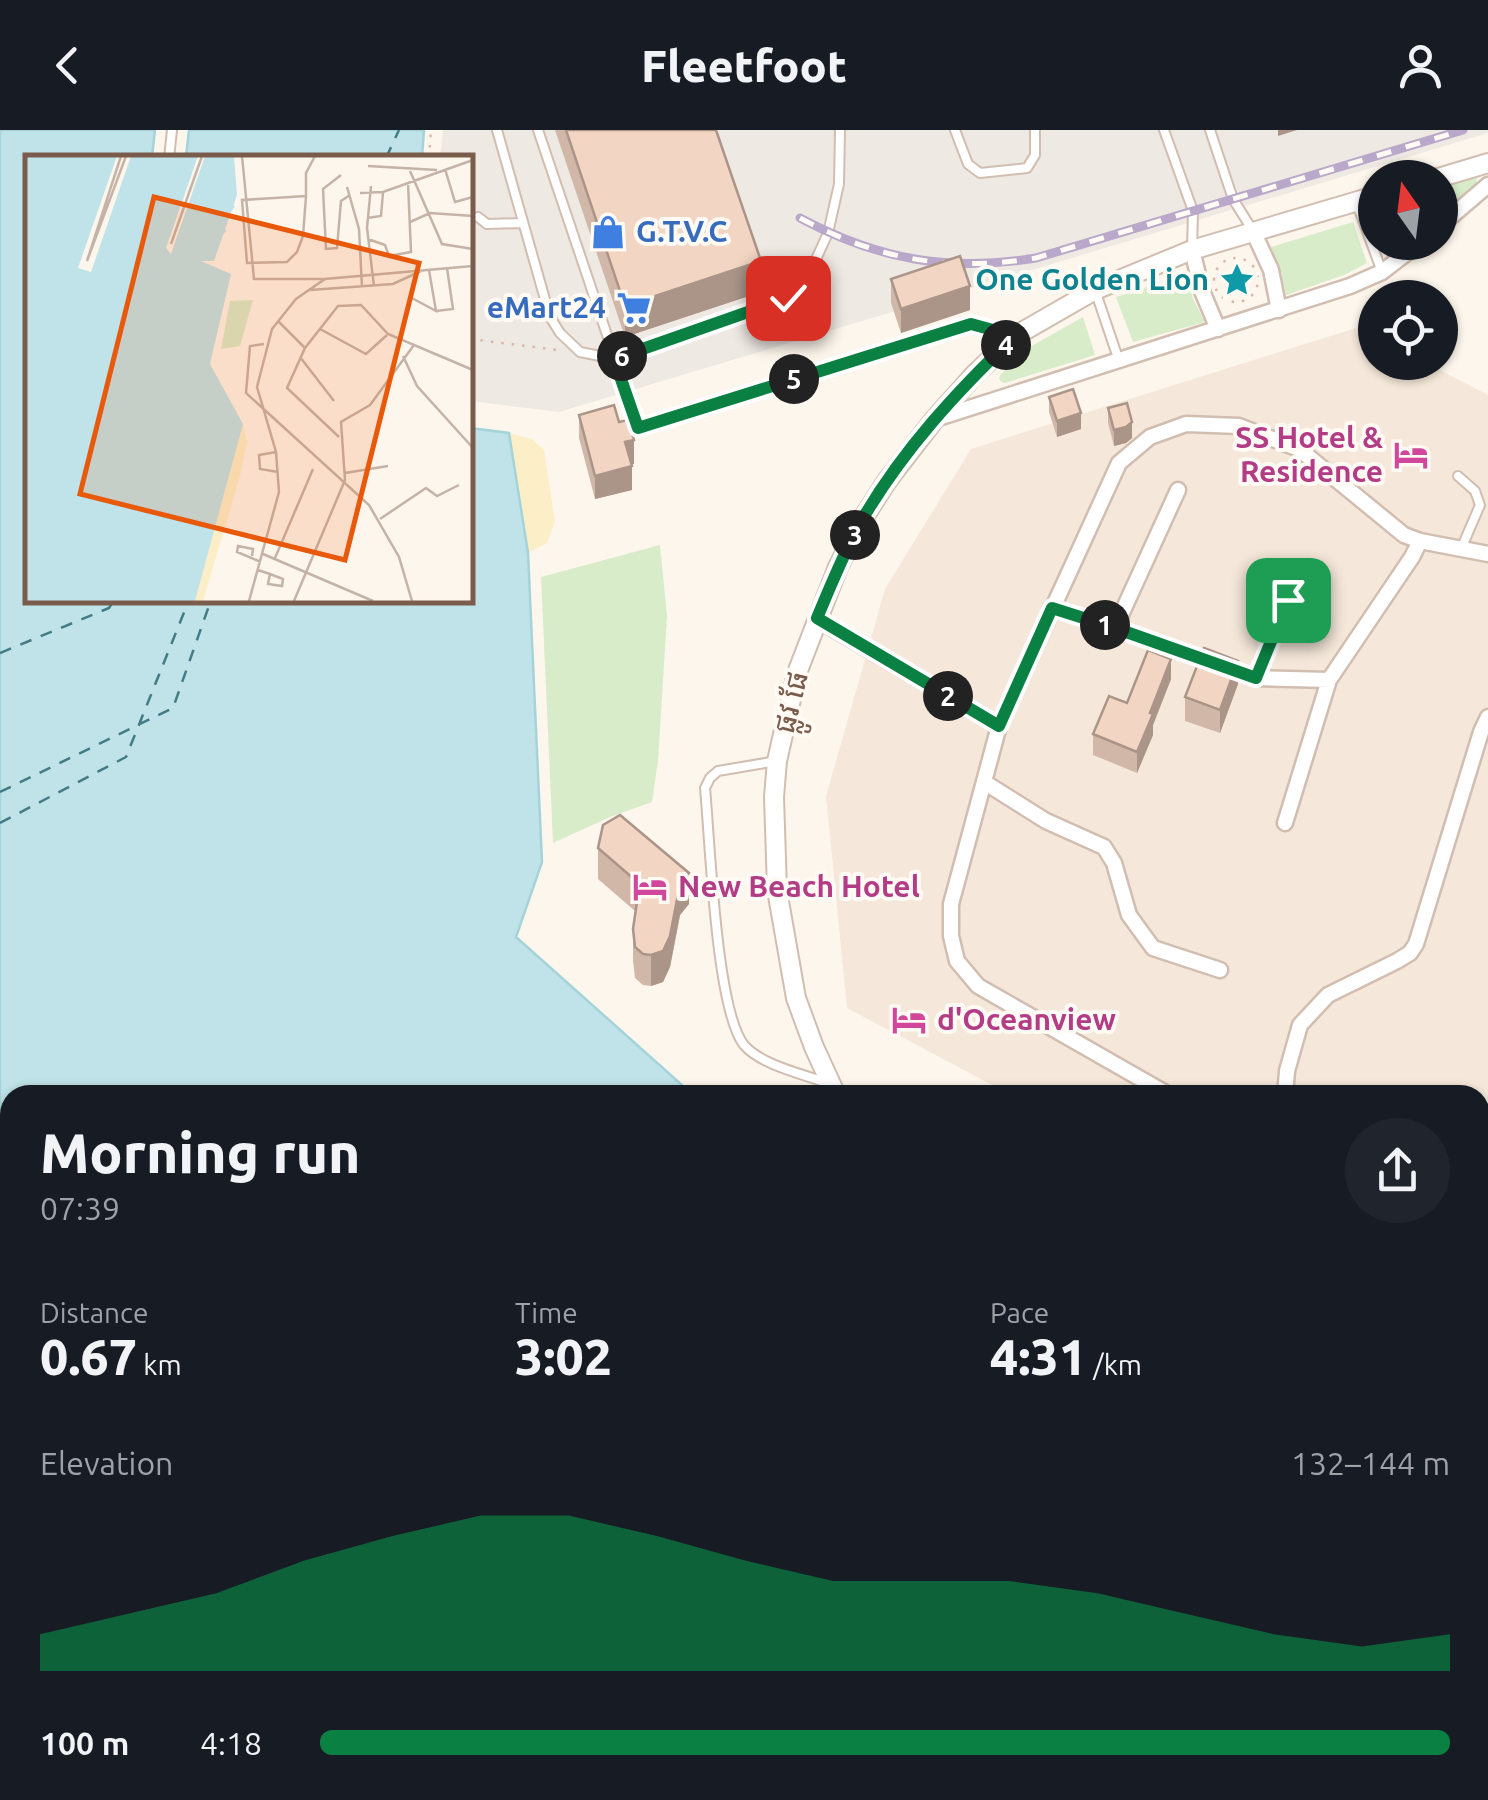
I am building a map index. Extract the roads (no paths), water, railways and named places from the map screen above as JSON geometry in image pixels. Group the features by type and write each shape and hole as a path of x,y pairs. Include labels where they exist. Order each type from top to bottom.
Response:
{"street":[{"path":"1458,172 1488,163"},
{"path":"1458,210 1488,184"},
{"name":"ផ្លូវ ផែ","path":"831,1085 796,998 776,890 776,761 796,673 838,567 862,520 934,420 1015,336 1095,290 1192,250 1358,200"},
{"path":"1254,231 1271,270 1279,310"},
{"path":"1192,250 1202,291 1218,330"},
{"path":"934,420 1350,286 1382,272 1398,260"},
{"path":"1151,1085 978,986 957,961 952,936 951,904 999,726 1119,462 1150,437 1186,424 1238,426 1298,450 1404,535 1420,542 1488,554"},
{"path":"1115,628 1178,490"},
{"path":"1285,823 1329,680 1420,542"},
{"path":"1256,678 1288,600 1274,574"},
{"path":"1052,608 1256,678 1329,680"},
{"path":"817,618 999,726"},
{"path":"1285,1085 1300,1025 1328,995 1397,960 1416,944 1488,717"},
{"path":"984,782 1046,820 1104,847 1114,863 1129,915 1153,948 1220,970"}],"lane":[{"path":"169,155 172,130"},
{"path":"497,130 550,317 580,352 614,359 788,298 800,289 828,232 839,184 840,130"},
{"path":"538,130 638,428 971,324 1015,336"},
{"path":"955,130 968,164 980,173 1028,168 1035,155 1036,130"},
{"path":"1164,130 1193,211 1192,250"},
{"path":"1210,130 1234,199 1254,231"},
{"path":"478,218 487,224 524,223"},
{"path":"1379,260 1382,272"},
{"path":"1095,290 1119,361"},
{"path":"1458,476 1479,496 1480,506 1461,549"},
{"path":"776,761 718,772 705,788 720,955 733,1026 744,1044 758,1057 824,1085"}],"water":[{"path":"0,130 155,130 152,155 25,155 25,602 472,602 472,428 509,433 528,553 542,862 516,937 682,1085 0,1085"},
{"path":"189,130 424,130 422,155 186,155"}],"railway":[{"path":"800,218 858,244 915,259 973,264 1036,258 1463,130"}],"place":[{"name":"G.T.V.C","path":"608,232"},
{"name":"One Golden Lion","path":"1237,280"},
{"name":"eMart24","path":"634,308"},
{"name":"SS Hotel & Residence","path":"1411,455"},
{"name":"New Beach Hotel","path":"650,887"},
{"name":"d'Oceanview","path":"909,1020"}]}
